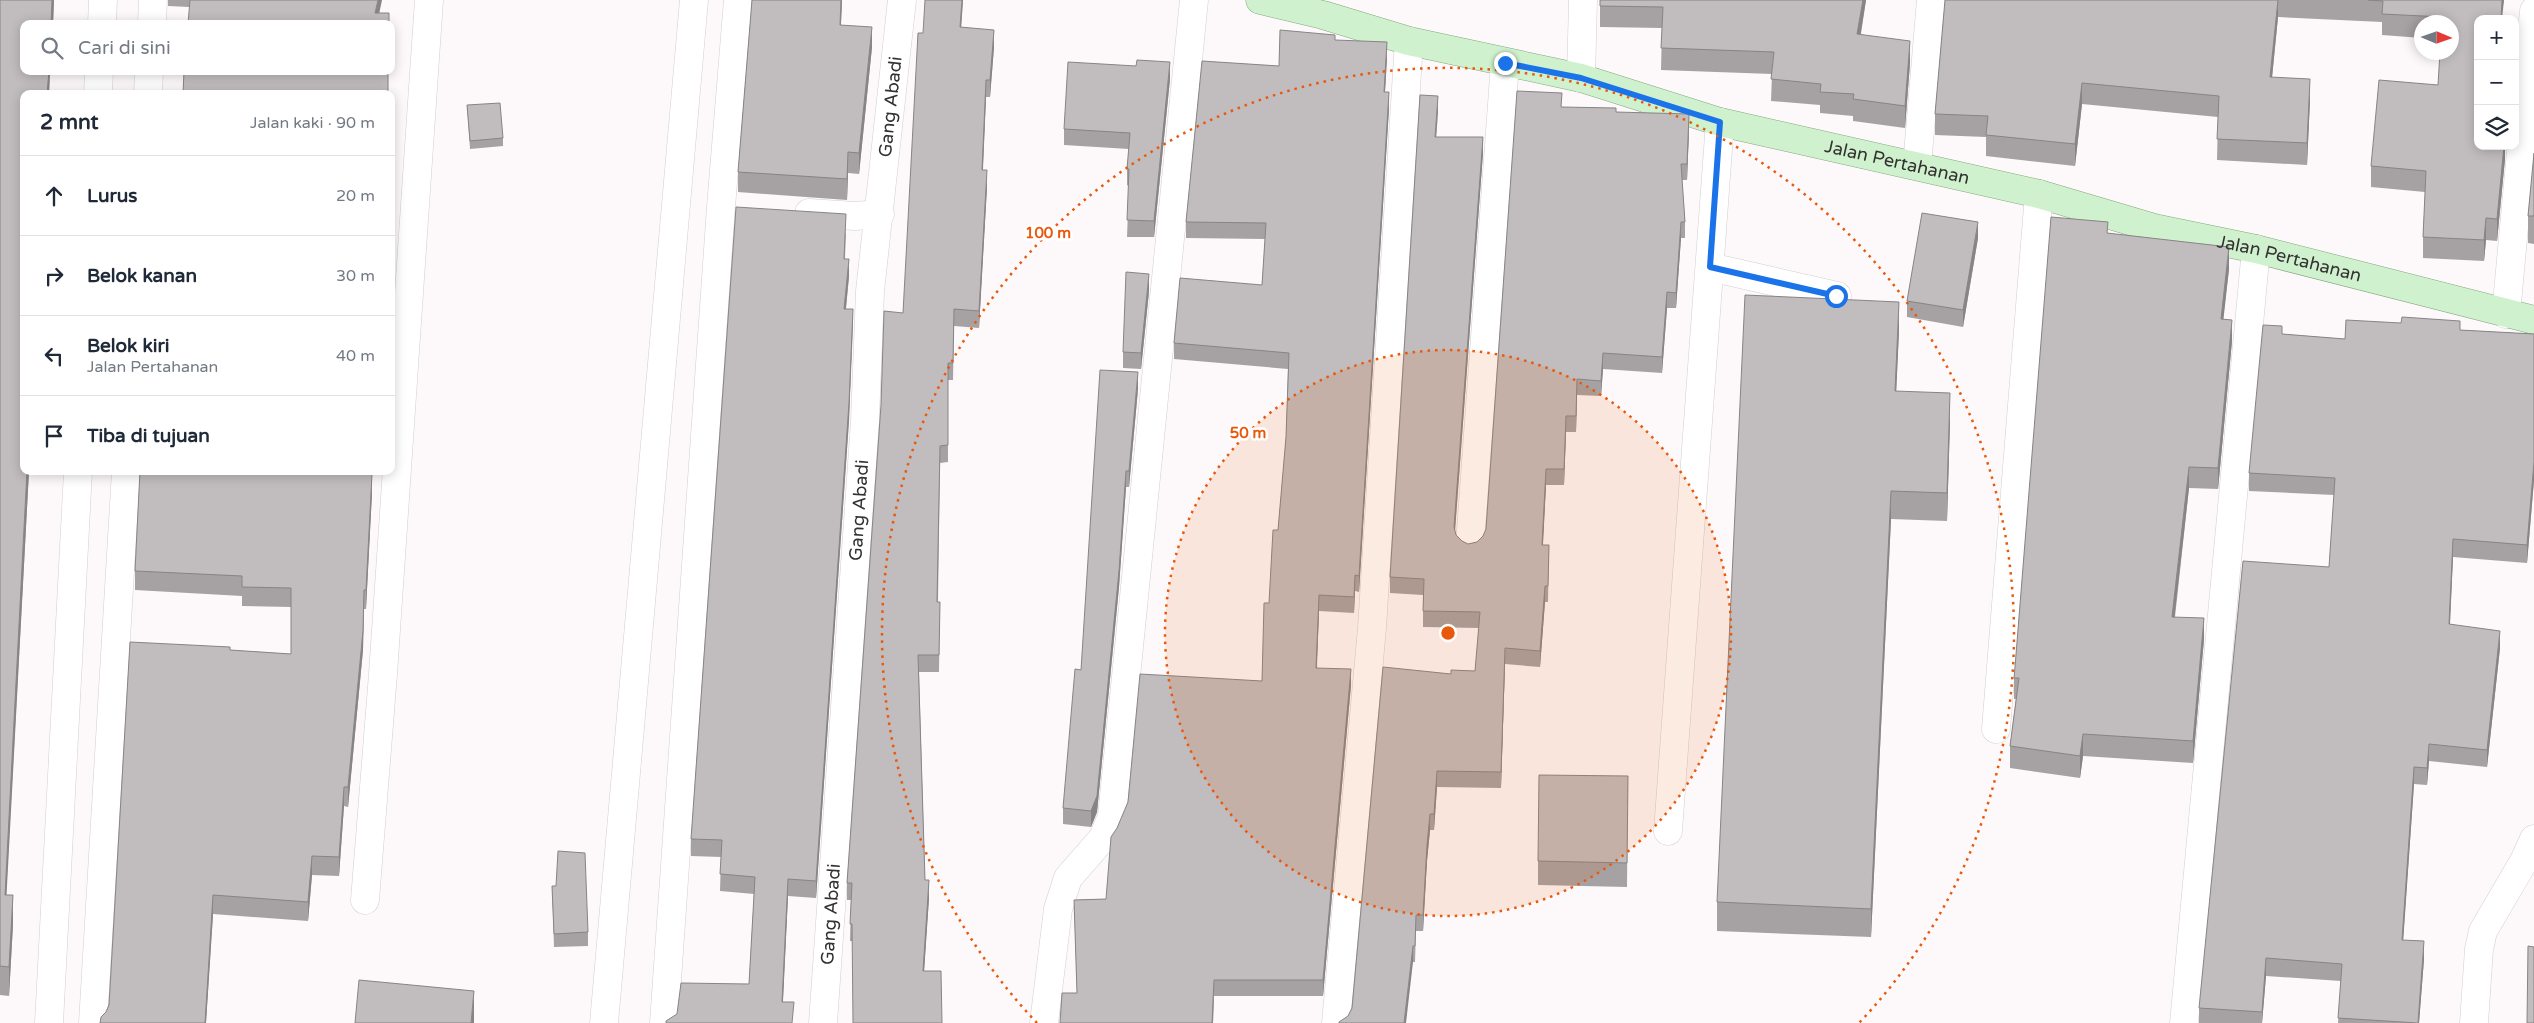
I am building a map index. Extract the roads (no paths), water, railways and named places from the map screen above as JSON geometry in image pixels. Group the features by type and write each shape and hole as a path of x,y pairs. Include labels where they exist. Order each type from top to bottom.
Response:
{"main road":[{"name":"Jalan Pertahanan","path":"1260,0 1324,7 1409,41 1581,78 1720,122 2039,194 2154,228 2256,249 2534,320"}],"street":[{"path":"102,20 103,0"},
{"path":"152,20 153,0"},
{"path":"365,900 383,674 429,0"},
{"path":"604,1023 694,0"},
{"path":"664,1023 720,207 738,0"},
{"name":"Gang Abadi","path":"824,1023 865,420 870,291 880,214 902,0"},
{"path":"1044,1023 1058,909 1062,894 1068,878 1103,838 1112,816 1194,0"},
{"path":"1581,78 1583,0"},
{"path":"1917,166 1931,0"},
{"path":"2506,314 2534,10"},
{"path":"1336,1023 1373,618 1409,41"},
{"path":"1470,544 1505,63"},
{"path":"98,90 99,75"},
{"path":"148,90 149,75"},
{"path":"1668,831 1720,122"},
{"path":"1996,729 2039,194"},
{"path":"720,207 749,209"},
{"path":"788,211 855,216 880,214"},
{"path":"2184,1023 2256,249"},
{"path":"1710,267 1836,296"},
{"path":"49,1023 78,475"},
{"path":"93,1023 126,475"},
{"path":"116,645 144,646"},
{"path":"2474,1023 2479,949 2483,931 2524,861 2534,840"}]}
